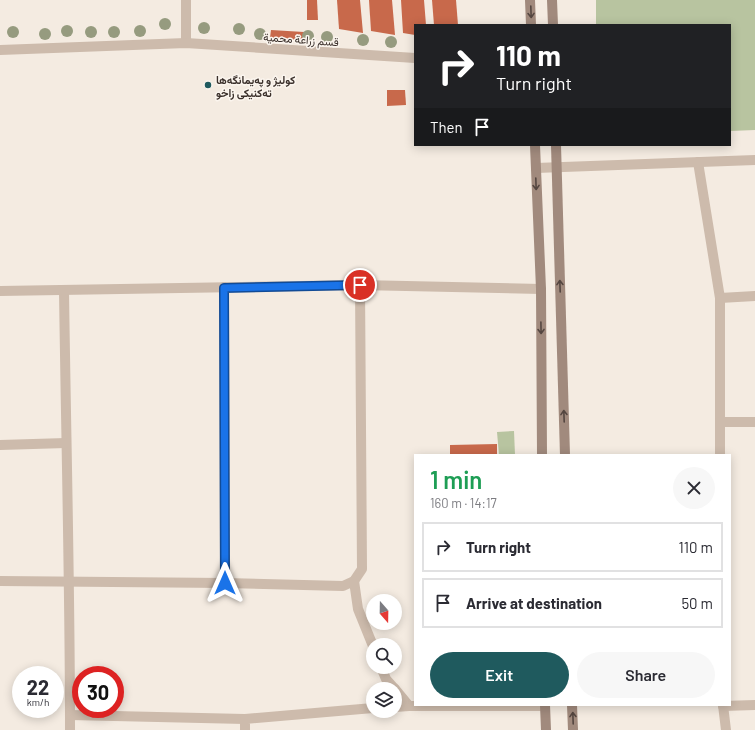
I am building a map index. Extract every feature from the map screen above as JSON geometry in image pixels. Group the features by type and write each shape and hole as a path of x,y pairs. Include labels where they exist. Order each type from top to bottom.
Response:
{"main road":[{"path":"530,0 531,24"},
{"path":"552,0 553,24"},
{"path":"535,146 541,289 542,454"},
{"path":"556,146 565,454"},
{"path":"545,706 546,730"},
{"path":"572,706 573,730"}],"street":[{"path":"186,0 186,43"},
{"name":"قسم زراعة محمية","path":"0,50 186,43 414,58"},
{"path":"536,168 755,160"},
{"path":"698,162 720,298 720,454"},
{"path":"0,291 360,285 541,289"},
{"path":"0,581 225,583 343,586 354,581 362,569 360,285"},
{"path":"224,288 225,583"},
{"path":"64,290 70,581 70,730"},
{"path":"720,298 755,296"},
{"path":"720,422 755,422"},
{"path":"0,445 66,443"},
{"path":"354,581 358,609 370,638"},
{"path":"402,697 410,706"},
{"path":"731,705 755,705"},
{"path":"402,707 414,706"},
{"path":"723,706 726,730"},
{"path":"70,715 245,719 366,709"},
{"path":"245,719 245,730"}],"green space":[{"path":"596,0 755,0 755,130 731,131 731,24 596,24"},
{"path":"514,431 515,454 499,454 497,432"}],"building":[{"path":"307,0 317,0 318,20 307,20"},
{"path":"337,0 360,0 363,33 339,29"},
{"path":"369,0 392,0 395,35 371,31"},
{"path":"401,0 424,0 426,24 414,24 414,35 403,33"},
{"path":"432,0 456,0 458,24 434,24"},
{"path":"271,30 304,32 303,40 270,38"},
{"path":"387,90 405,90 406,105 387,106"},
{"path":"497,444 497,454 450,454 450,445"}],"place":[{"name":"كوليژ و په‌يمانگه‌ها ته‌كنيكى زاخو","path":"208,85"}],"route":[{"path":"225,583 224,288 360,285"}]}
